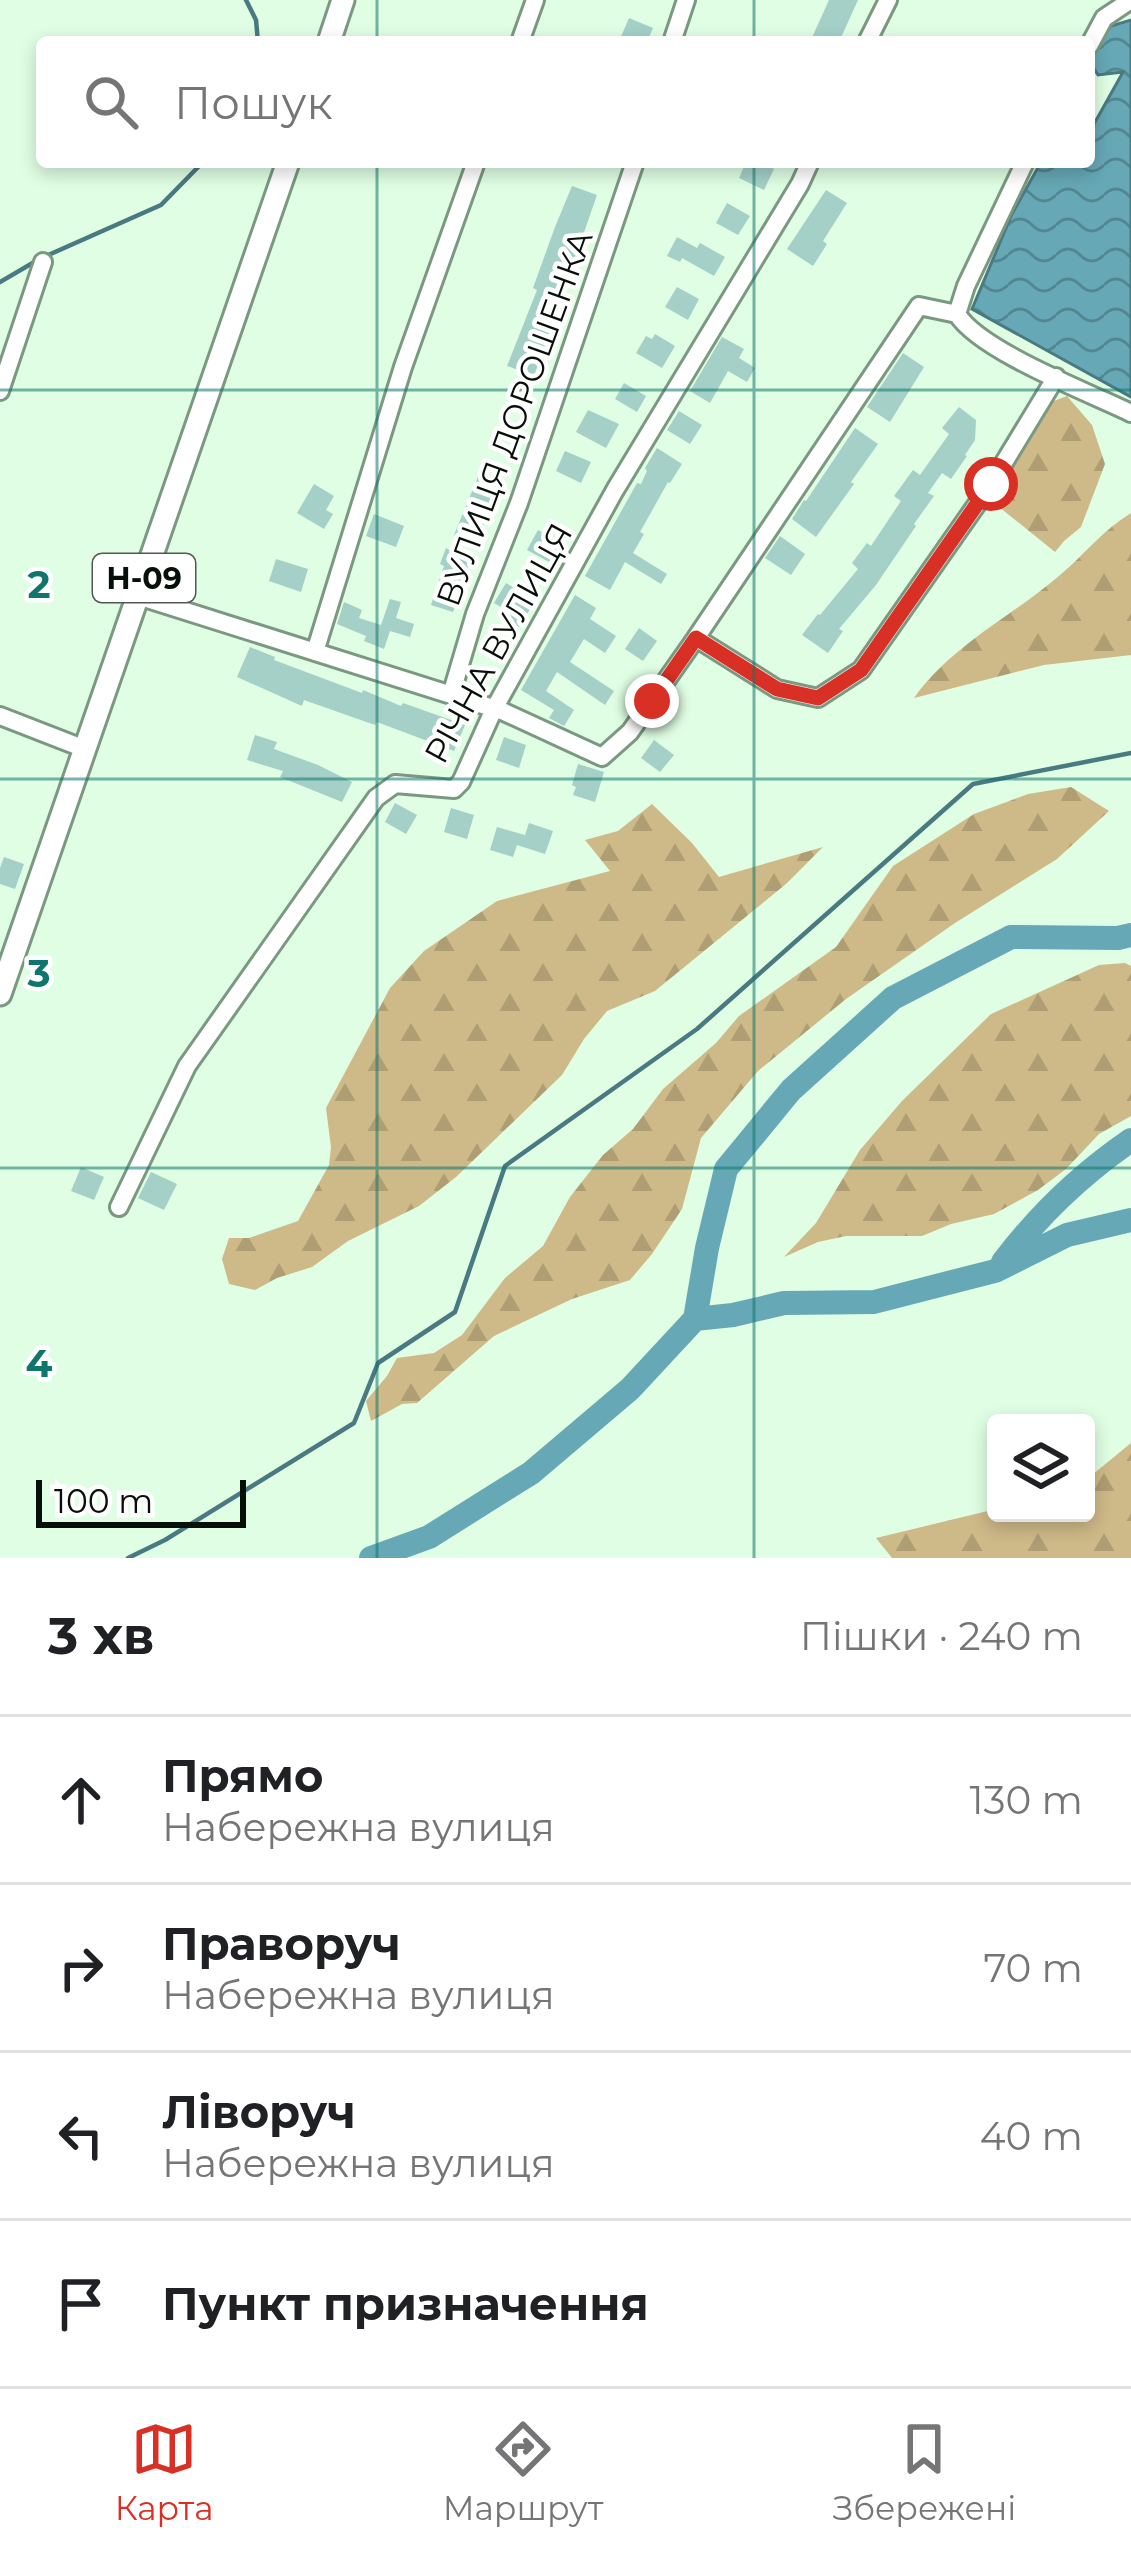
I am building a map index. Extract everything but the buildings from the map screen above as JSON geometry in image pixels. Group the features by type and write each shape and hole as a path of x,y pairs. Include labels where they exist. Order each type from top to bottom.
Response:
{"main road":[{"path":"331,36 344,0"},
{"name":"Н-09","path":"0,994 285,168"}],"street":[{"path":"522,36 535,0"},
{"path":"674,36 686,0"},
{"path":"870,36 888,0"},
{"path":"1094,36 1104,18 1131,0"},
{"path":"316,652 403,367 474,168"},
{"name":"ВУЛИЦЯ ДОРОШЕНКА","path":"451,695 475,614 519,503 633,168"},
{"name":"РІЧНА ВУЛИЦЯ","path":"119,1207 188,1066 376,798 395,784 454,789 615,490 807,168"},
{"path":"957,314 1022,168"},
{"path":"0,391 43,262"},
{"path":"138,596 494,709 602,757 630,732 919,307 957,314 990,346 1131,413"},
{"path":"696,638 777,689 818,698 861,670 991,484 1056,377"},
{"path":"0,716 85,749"}],"green space":[{"path":"1067,396 1092,425 1105,464 1081,527 1055,552 998,506 1016,461 1051,402"},
{"path":"1131,513 1131,655 1044,665 914,698 946,662 1041,591"},
{"path":"1071,787 1109,811 1057,859 846,999 758,1071 701,1138 682,1209 630,1280 572,1299 494,1336 417,1403 402,1404 371,1421 366,1401 397,1358 434,1353 462,1335 505,1278 543,1246 570,1197 663,1089 739,1016 836,947 893,866 974,814 1028,794"},
{"path":"652,804 719,877 823,847 786,884 655,991 607,1011 562,1075 456,1177 419,1206 348,1241 312,1267 255,1290 229,1284 222,1259 229,1238 249,1238 298,1221 329,1165 326,1108 390,988 424,951 497,901 610,871 585,840 618,831"},
{"path":"1099,965 1131,966 1131,1116 1099,1134 1038,1190 994,1214 922,1236 846,1236 784,1257 816,1223 860,1150 902,1101 991,1014"},
{"path":"1131,1443 1131,1558 892,1558 876,1538 987,1511 987,1522 1095,1522 1095,1473"}],"water":[{"path":"1131,20 1131,397 972,309 1012,214 1038,168 1095,168 1095,122 1123,72 1098,75 1095,70 1095,48 1111,26"}],"waterway":[{"path":"246,0 257,36"},
{"path":"46,256 161,205 197,168"},
{"path":"0,282 36,261"},
{"path":"128,1558 354,1423 378,1363 455,1312 505,1166 697,1029 973,784 1131,753"},
{"path":"371,1558 429,1537 531,1473 630,1389 695,1319 726,1169 791,1090 893,998 1011,937 1131,935"},
{"path":"1003,1262 1062,1196 1131,1140"},
{"path":"695,1319 784,1303 874,1302 995,1271 1067,1235 1131,1220"}],"route":[{"path":"652,701 696,638 777,689 818,698 861,670 991,484"}]}
